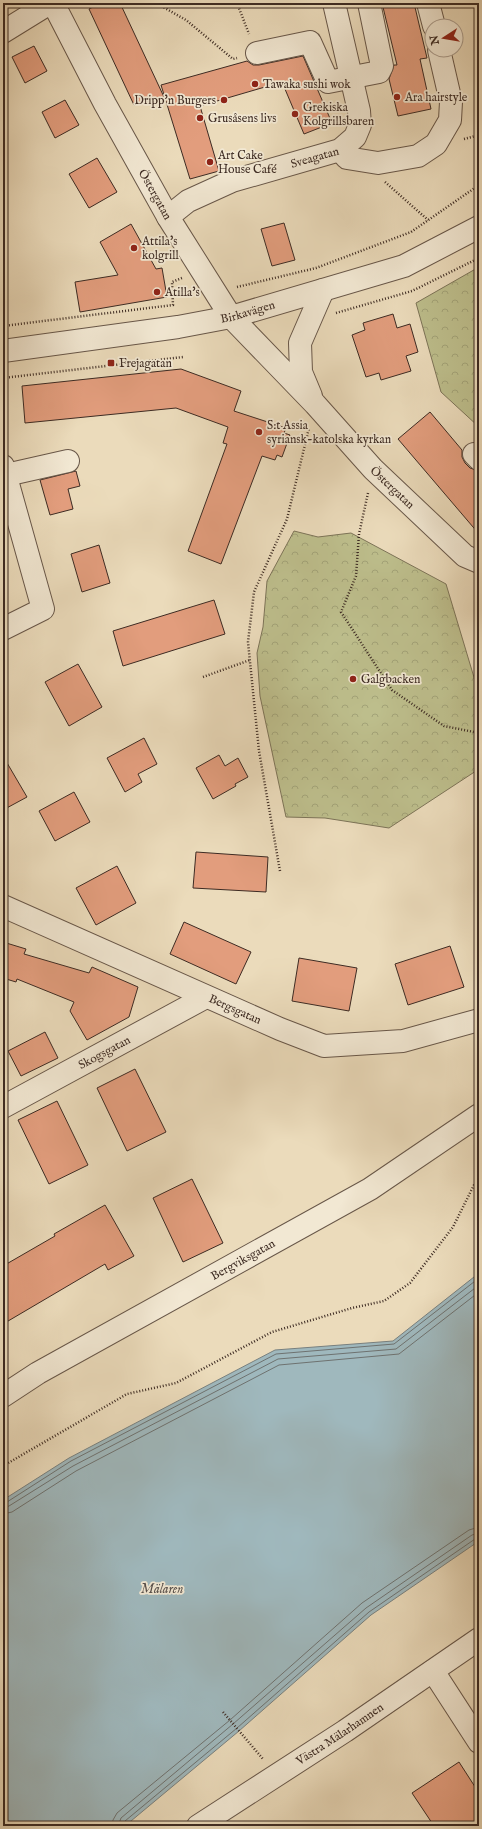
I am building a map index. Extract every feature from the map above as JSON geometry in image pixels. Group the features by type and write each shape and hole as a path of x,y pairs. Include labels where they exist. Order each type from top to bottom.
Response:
{"street":[{"path":"3,32 52,3"},
{"name":"Östergatan","path":"52,3 105,104 168,217 231,317 315,404 374,469 465,556 479,562"},
{"name":"Sveagatan","path":"168,217 188,201 232,181 340,150 355,137 360,125 359,112 334,3"},
{"path":"257,53 310,42 328,82 379,72 382,66 369,3"},
{"path":"428,3 432,18"},
{"path":"340,150 347,158 378,163 418,156 436,144 450,120 451,102 441,58"},
{"name":"Birkavägen","path":"3,351 178,327 231,317 404,266 479,227"},
{"name":"Östergatan","path":"315,404 301,372 300,343 323,290"},
{"path":"3,629 42,609 4,470 68,461"},
{"name":"Bergsgatan","path":"3,906 206,997 324,1046 403,1041 479,1020"},
{"name":"Skogsgatan","path":"3,1107 206,997"},
{"name":"Bergviksgatan","path":"3,1396 38,1373 370,1189 479,1115"},
{"name":"Västra Mälarhamnen","path":"198,1826 479,1639"},
{"path":"433,1671 479,1742"}],"path":[{"path":"156,3 186,20 233,59 257,53 237,3"},
{"path":"378,163 386,184 428,220"},
{"path":"233,288 316,268 411,232 479,185"},
{"path":"331,314 412,291 479,258"},
{"path":"3,326 173,305 172,282 202,271"},
{"path":"3,378 183,357"},
{"path":"280,871 259,751 248,642 254,592 287,519 315,404"},
{"path":"374,469 359,534 356,576 341,612 392,690 444,726 479,733"},
{"path":"203,677 250,660"},
{"path":"3,1466 127,1394 176,1384 272,1332 352,1308 384,1301 410,1283 453,1227 474,1185 479,1181"},
{"path":"223,1712 276,1775"}],"green space":[{"path":"479,267 479,427 441,392 416,303"},
{"path":"294,531 318,537 351,533 446,584 479,694 479,769 389,828 325,818 286,817 260,696 257,653 263,627 267,581"}],"water":[{"name":"Mälaren","path":"479,1273 479,1541 371,1615 239,1731 125,1826 3,1826 3,1500 69,1458 275,1350 393,1341"}],"building":[{"path":"101,3 120,3 164,97 134,105 89,9"},
{"path":"382,3 414,3 424,45 424,58 427,58 420,59 431,109 398,116 389,79 394,65 397,65"},
{"path":"34,46 47,71 25,83 12,57"},
{"path":"303,56 332,123 304,134 282,82 200,106 219,171 190,179 161,85 247,61 253,65 259,65"},
{"path":"65,100 79,125 55,138 42,112"},
{"path":"97,158 117,192 89,208 69,174"},
{"path":"284,223 295,260 272,266 261,229"},
{"path":"131,224 156,269 162,268 167,297 80,312 75,282 118,275 100,242"},
{"path":"393,314 397,328 410,324 418,352 406,356 411,371 381,380 379,373 366,377 352,335 365,330 363,323"},
{"path":"181,369 241,391 234,411 286,428 284,433 290,435 282,457 277,455 275,460 262,456 221,564 188,551 227,444 223,443 228,427 176,408 25,423 22,386"},
{"path":"430,412 462,450 462,457 465,463 470,468 479,471 479,534 398,439"},
{"path":"76,471 80,486 68,489 73,509 50,515 40,480"},
{"path":"99,545 110,583 82,592 71,554"},
{"path":"214,600 225,634 123,666 113,631"},
{"path":"78,664 102,707 69,726 45,682"},
{"path":"144,738 157,764 138,774 142,782 125,792 107,758"},
{"path":"219,755 225,766 238,758 248,777 235,784 236,786 213,799 196,768"},
{"path":"3,756 27,797 3,810"},
{"path":"74,792 90,822 55,841 39,811"},
{"path":"196,852 268,857 266,892 193,888"},
{"path":"117,866 136,903 96,925 76,888"},
{"path":"184,922 251,952 236,984 170,954"},
{"path":"3,942 26,949 24,954 89,973 92,967 138,987 129,1017 87,1040 70,1011 74,1002 17,979 16,982 3,978"},
{"path":"450,946 464,987 408,1005 395,964"},
{"path":"299,958 357,968 349,1011 292,1001"},
{"path":"45,1032 58,1058 21,1076 8,1051"},
{"path":"135,1069 166,1132 127,1151 97,1088"},
{"path":"57,1101 88,1165 49,1184 18,1120"},
{"path":"192,1179 223,1243 183,1262 153,1198"},
{"path":"105,1205 134,1256 108,1270 105,1264 3,1324 3,1266 55,1236 54,1234"},
{"path":"459,1762 479,1793 479,1826 434,1826 412,1793"}],"place":[{"name":"Tawaka sushi wok","path":"255,84"},
{"name":"Ara hairstyle","path":"397,97"},
{"name":"Dripp'n Burgers","path":"224,100"},
{"name":"Grekiska Kolgrillsbaren","path":"295,114"},
{"name":"Grusåsens livs","path":"200,118"},
{"name":"Art Cake House Café","path":"210,162"},
{"name":"Attila's kolgrill","path":"134,248"},
{"name":"Atilla's","path":"157,292"},
{"name":"Frejagatan","path":"111,363"},
{"name":"S:t Assia syriansk-katolska kyrkan","path":"259,432"},
{"name":"Galgbacken","path":"353,679"}]}
